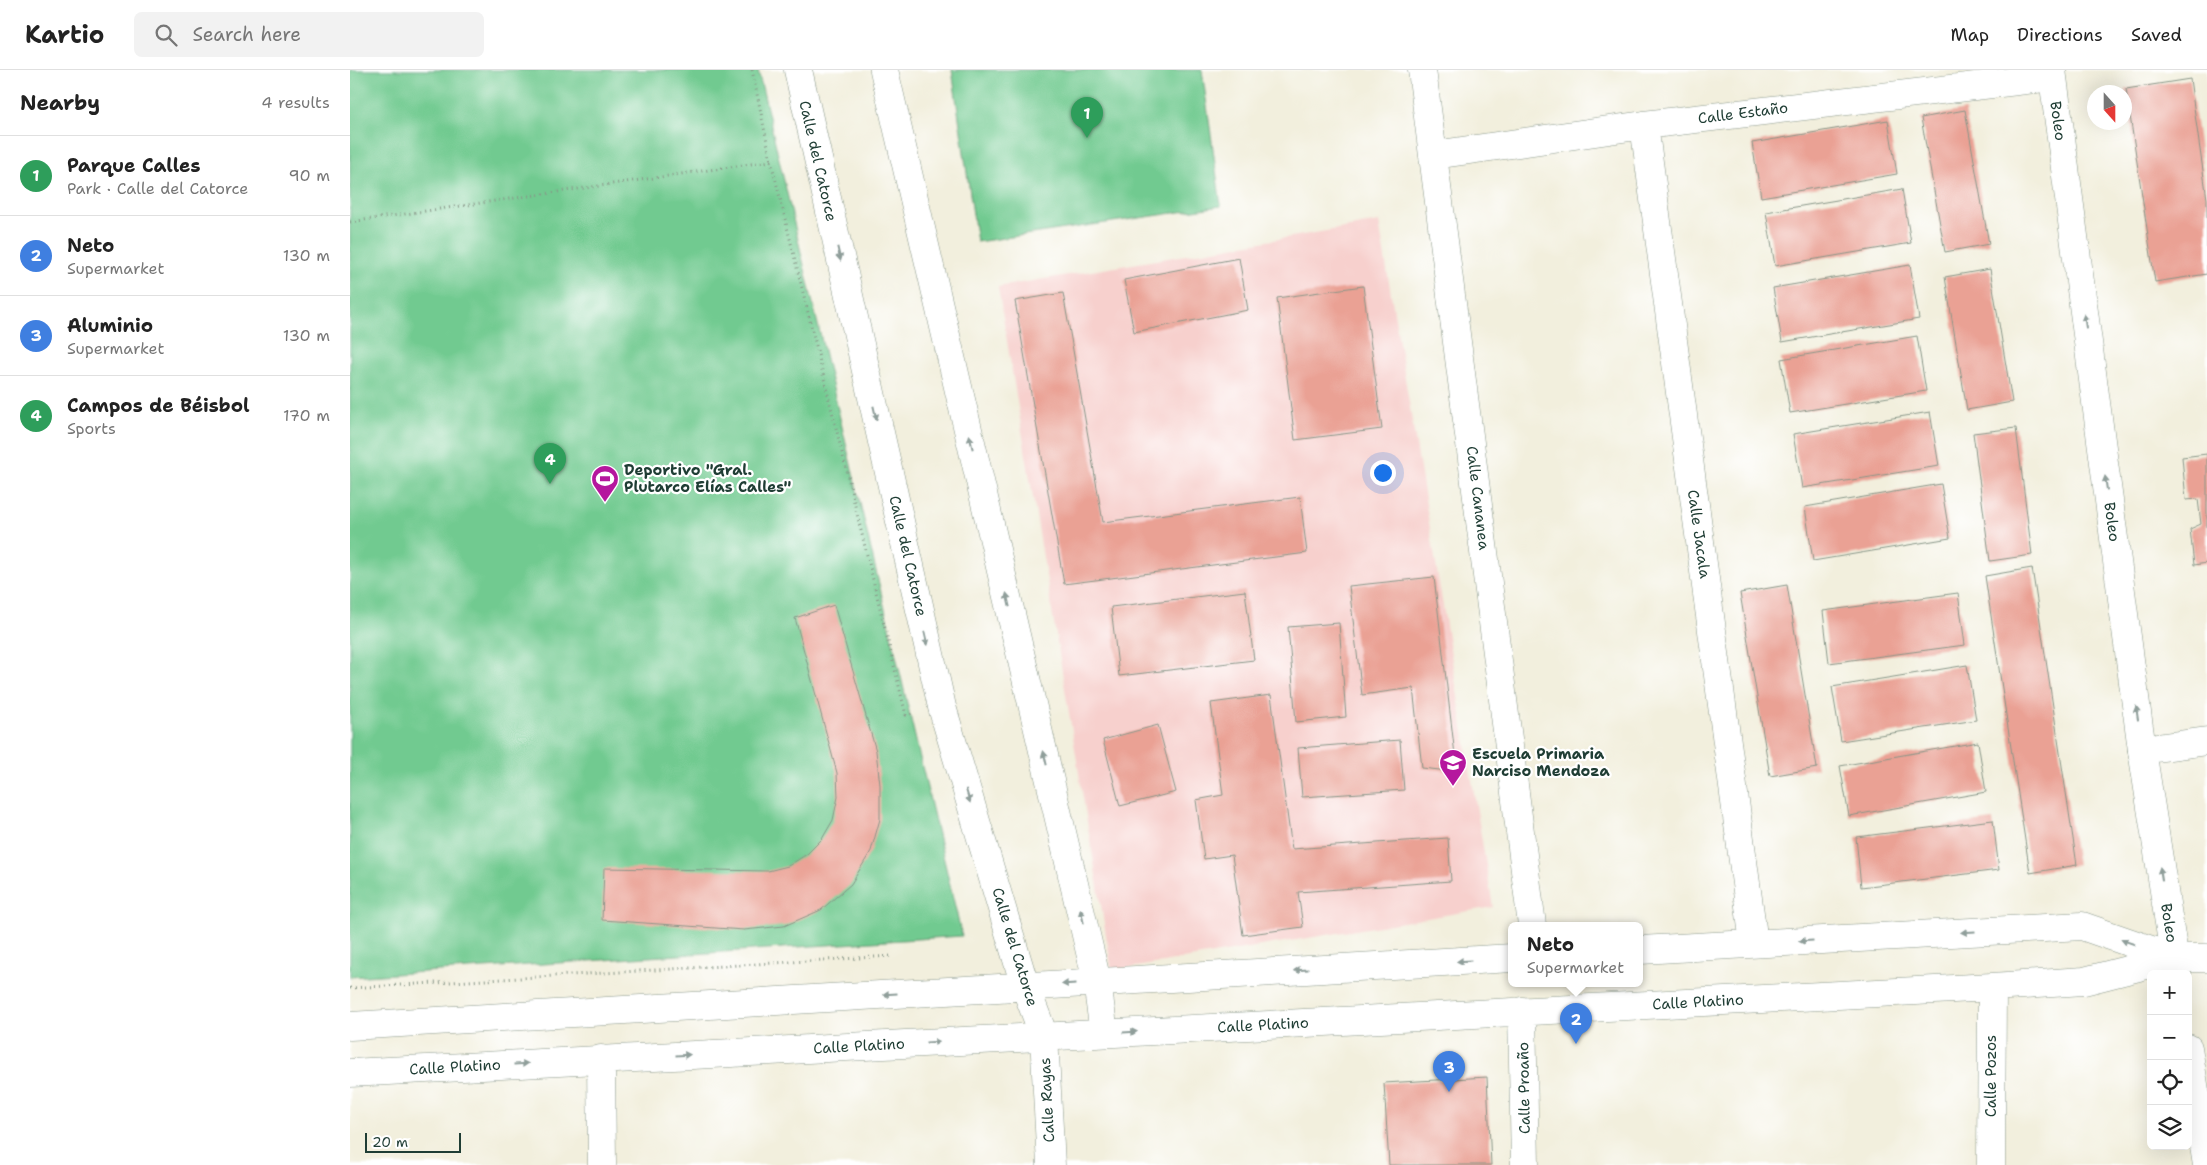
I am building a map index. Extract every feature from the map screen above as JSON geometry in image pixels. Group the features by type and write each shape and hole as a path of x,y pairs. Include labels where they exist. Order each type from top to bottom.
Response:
{"street":[{"name":"Calle del Catorce","path":"798,70 942,707 1025,986 1044,1036"},
{"path":"884,70 1097,982 1104,1033"},
{"name":"Calle Cananea","path":"1422,70 1532,922"},
{"name":"Calle Estaño","path":"1434,154 1644,125 2052,74"},
{"name":"Boleo","path":"2052,74 2142,750 2175,966"},
{"name":"Calle Jacala","path":"1644,125 1754,943"},
{"path":"2142,750 2207,741"},
{"name":"Calle Platino","path":"1643,950 2082,926 2175,966"},
{"path":"350,1026 1508,958"},
{"name":"Calle Platino","path":"350,1073 1992,987 2084,981 2175,966 2207,958"},
{"name":"Calle Pozos","path":"1991,1165 1992,987"},
{"name":"Calle Proaño","path":"1522,1011 1525,1165"},
{"name":"Calle Rayas","path":"1044,1036 1051,1165"},
{"path":"601,1059 602,1165"},
{"path":"2190,1060 2206,1165"}],"path":[{"path":"752,70 771,161 906,715 942,707"},
{"path":"350,222 771,161"},
{"path":"350,988 892,956"}],"shaded area":[{"path":"1379,222 1493,907 1112,971 998,287"}],"green space":[{"name":"Deportivo \"Gral. Plutarco Elías Calles\"","path":"350,70 758,70 962,936 350,977"},
{"path":"952,70 1202,70 1221,206 977,242"}],"building":[{"path":"2190,79 2207,199 2207,274 2155,282 2132,129 2132,88"},
{"path":"1965,110 1989,244 1945,252 1921,118"},
{"path":"1888,120 1897,174 1761,197 1752,143"},
{"path":"1902,189 1911,243 1775,266 1766,212"},
{"path":"1239,258 1248,310 1134,332 1124,280"},
{"path":"1910,265 1919,319 1782,342 1773,288"},
{"path":"1990,269 2012,402 1967,410 1945,277"},
{"path":"1363,286 1382,429 1295,440 1277,298"},
{"path":"1063,293 1103,522 1300,497 1307,553 1064,584 1015,301"},
{"path":"1917,336 1926,391 1790,413 1781,359"},
{"path":"1930,412 1939,466 1802,488 1793,434"},
{"path":"2016,428 2032,555 1990,561 1973,433"},
{"path":"2207,454 2207,563 2194,565 2190,529 2201,524 2198,499 2186,500 2182,457"},
{"path":"1941,484 1950,538 1813,561 1805,507"},
{"path":"2032,568 2077,865 2030,873 1985,576"},
{"path":"1434,577 1457,772 1422,768 1413,688 1362,695 1349,586"},
{"path":"1787,585 1817,768 1770,776 1740,593"},
{"path":"1245,591 1254,660 1119,676 1111,607"},
{"path":"1958,593 1965,645 1829,663 1823,611"},
{"path":"834,605 876,751 880,785 880,819 871,851 851,884 821,910 784,926 744,930 602,920 604,868 768,871 788,866 807,854 822,839 833,820 838,797 837,773 795,618"},
{"path":"1339,623 1346,717 1296,722 1288,627"},
{"path":"1967,665 1976,720 1841,741 1832,687"},
{"path":"1271,695 1292,849 1448,838 1451,881 1298,892 1303,927 1243,935 1232,855 1204,859 1196,800 1223,795 1211,703"},
{"path":"1158,725 1176,792 1120,806 1103,740"},
{"path":"1400,740 1404,790 1302,797 1298,748"},
{"path":"1978,742 1986,792 1849,816 1840,766"},
{"path":"1993,820 1999,870 1861,887 1856,837"},
{"path":"1487,1077 1491,1165 1389,1165 1384,1083"}],"place":[{"name":"Parque Calles","path":"1087,138"},
{"name":"Campos de Béisbol","path":"550,484"},
{"name":"Deportivo \"Gral. Plutarco Elías Calles\"","path":"605,503"},
{"name":"Escuela Primaria Narciso Mendoza","path":"1453,787"},
{"name":"Neto","path":"1576,1044"},
{"name":"Aluminio","path":"1449,1092"}]}
